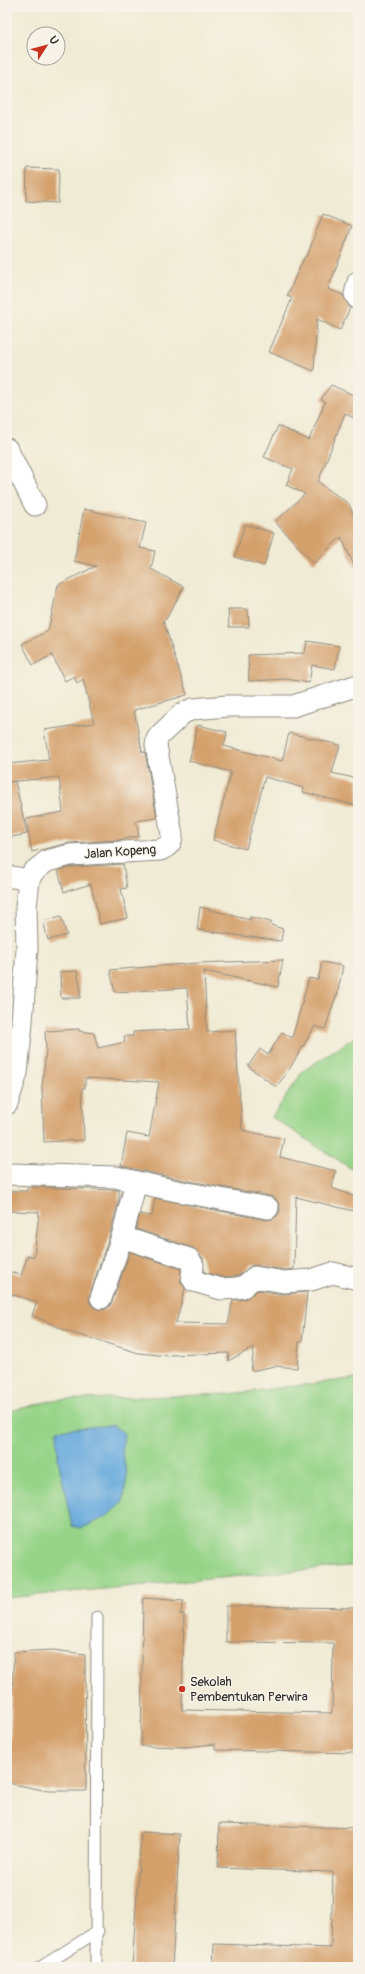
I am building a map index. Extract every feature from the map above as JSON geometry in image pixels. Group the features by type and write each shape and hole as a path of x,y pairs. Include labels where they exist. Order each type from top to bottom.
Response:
{"street":[{"path":"358,282 355,294 358,299"},
{"path":"7,449 35,504"},
{"name":"Jalan Kopeng","path":"29,880 33,872 47,861 70,855 160,850 169,845 172,841 172,835 156,745 157,739 160,735 183,713 193,710 228,706 293,706 358,685"},
{"path":"7,876 29,880 26,907 27,949 22,1023 17,1073 7,1104"},
{"path":"7,1174 116,1176 177,1191 268,1208"},
{"path":"101,1298 122,1237 136,1182"},
{"path":"122,1237 189,1259 193,1265 192,1277 194,1281 221,1289 243,1287 254,1277 284,1282 311,1280 333,1274 358,1279"}],"lane":[{"path":"96,1967 98,1931 97,1617"},
{"path":"41,1967 98,1931"}],"green space":[{"path":"358,1035 358,1173 272,1117 303,1071"},
{"path":"358,1378 358,1565 7,1598 7,1412 54,1400 230,1394"}],"water":[{"path":"112,1425 124,1433 122,1452 127,1476 123,1502 106,1517 82,1528 72,1526 58,1459 57,1430"}],"building":[{"path":"27,168 59,169 58,203 26,201"},
{"path":"323,214 352,226 328,289 343,295 350,308 340,330 317,319 314,371 269,352 292,298 287,296 305,256 307,256"},
{"path":"331,385 358,397 358,421 345,413 318,482 349,504 358,526 358,574 341,537 314,563 275,522 305,494 286,485 293,469 264,457 278,426 309,440 325,402 321,399"},
{"path":"84,509 146,523 140,548 155,551 151,569 184,587 166,619 163,620 187,695 134,710 142,752 145,752 157,818 136,821 139,836 119,840 69,843 32,852 26,819 63,812 59,777 7,782 7,764 49,760 44,730 94,723 83,679 77,683 74,676 65,681 52,655 33,665 22,644 48,631 58,585 96,566 74,561"},
{"path":"245,524 274,533 264,566 235,557"},
{"path":"228,609 248,609 249,627 229,627"},
{"path":"307,641 339,646 335,669 312,665 309,683 287,679 249,681 248,655 305,653"},
{"path":"198,725 227,732 224,746 282,761 289,733 340,745 332,773 358,779 358,806 303,792 304,788 265,777 246,849 213,840 231,772 189,761"},
{"path":"15,781 27,834 7,838 7,782"},
{"path":"123,864 127,888 121,889 128,918 100,924 91,884 64,892 58,870 72,867"},
{"path":"200,907 250,920 250,917 271,922 271,925 283,929 281,941 197,930"},
{"path":"61,916 67,935 48,940 43,921"},
{"path":"283,960 278,987 204,971 207,1032 235,1030 242,1130 284,1139 280,1157 336,1171 332,1188 358,1198 358,1212 296,1197 294,1269 285,1270 252,1265 238,1276 222,1277 204,1272 203,1258 193,1248 136,1229 140,1214 152,1216 155,1198 266,1220 277,1216 280,1211 279,1204 276,1199 270,1196 179,1179 121,1166 127,1133 149,1137 159,1082 85,1078 85,1088 82,1088 84,1140 44,1142 42,1087 46,1050 45,1031 79,1029 79,1031 94,1033 98,1048 125,1042 124,1036 133,1036 133,1032 190,1029 187,988 115,992 110,970 198,963"},
{"path":"322,962 343,966 337,996 325,1029 315,1026 287,1073 276,1087 248,1066 260,1049 268,1055 282,1032 292,1038 309,978 318,980"},
{"path":"77,971 80,985 80,998 61,998 60,972"},
{"path":"28,1187 119,1190 119,1199 110,1234 90,1294 89,1301 92,1306 97,1309 104,1310 109,1307 112,1302 130,1252 181,1269 181,1282 185,1288 176,1323 228,1324 233,1300 245,1299 258,1290 282,1294 307,1292 302,1342 299,1342 297,1368 275,1366 251,1371 254,1347 228,1361 229,1353 169,1356 139,1353 69,1332 32,1315 37,1302 7,1293 7,1271 21,1275 28,1255 34,1257 39,1212 7,1211 7,1191 27,1191"},
{"path":"143,1598 184,1601 180,1614 184,1614 182,1710 332,1713 333,1643 226,1642 226,1606 358,1608 358,1753 215,1750 215,1744 185,1747 141,1746"},
{"path":"52,1650 85,1654 86,1791 48,1791 8,1783 14,1652"},
{"path":"219,1824 358,1828 358,1967 213,1967 214,1944 331,1948 333,1872 218,1868"},
{"path":"141,1832 180,1834 172,1967 132,1967"}],"place":[{"name":"Sekolah Pembentukan Perwira","path":"182,1689"}]}
